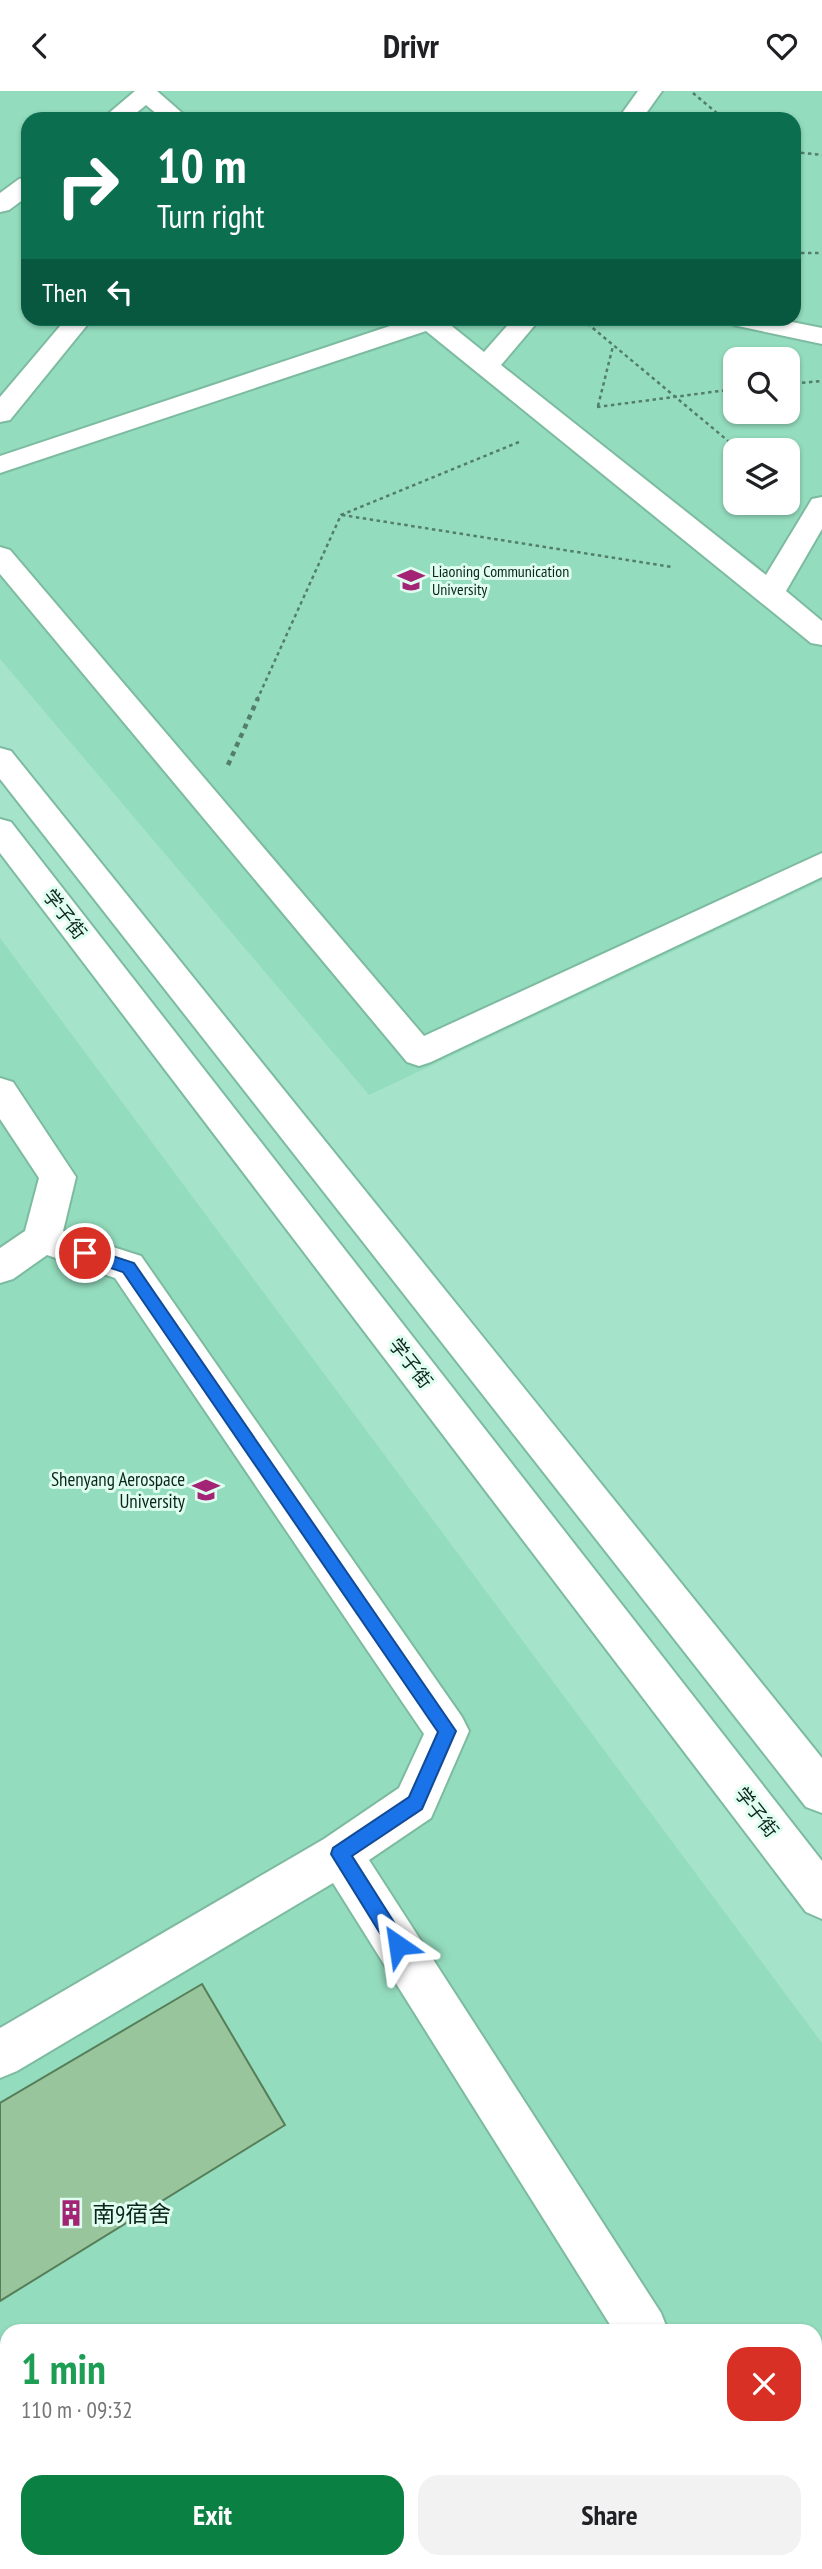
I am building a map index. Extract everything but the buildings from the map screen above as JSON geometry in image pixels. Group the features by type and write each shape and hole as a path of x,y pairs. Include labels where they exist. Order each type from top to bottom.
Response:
{"street":[{"path":"635,112 650,91"},
{"path":"124,112 152,93 170,112"},
{"path":"0,205 21,189"},
{"path":"0,414 73,326"},
{"path":"0,465 401,326"},
{"path":"431,326 486,366 822,636"},
{"path":"486,366 521,326"},
{"path":"775,326 822,336"},
{"path":"762,586 822,505"},
{"path":"0,556 419,1053 822,863"},
{"path":"0,758 822,1793"},
{"name":"学子街","path":"0,830 822,1896"},
{"path":"0,1091 58,1177 42,1239 0,1268"},
{"path":"0,2055 340,1854 415,1803 447,1731 128,1267 42,1239"},
{"path":"340,1854 639,2324"}],"path":[{"path":"693,93 716,112"},
{"path":"801,153 822,155"},
{"path":"801,253 822,253"},
{"path":"591,326 724,438"},
{"path":"614,345 598,406 723,390"},
{"path":"800,383 821,381"},
{"path":"210,804 341,515 560,425"},
{"path":"341,515 762,586"}],"shaded area":[{"name":"Liaoning Communication University","path":"0,91 822,91 822,881 369,1095 0,659"},
{"name":"Shenyang Aerospace University","path":"0,938 822,2043 822,2324 0,2324"}],"place":[{"name":"Liaoning Communication University","path":"411,580"},
{"name":"Shenyang Aerospace University","path":"206,1490"},
{"name":"南9宿舍","path":"71,2213"}],"route":[{"path":"85,1253 128,1267 447,1731 415,1803 340,1854 398,1945"}]}
